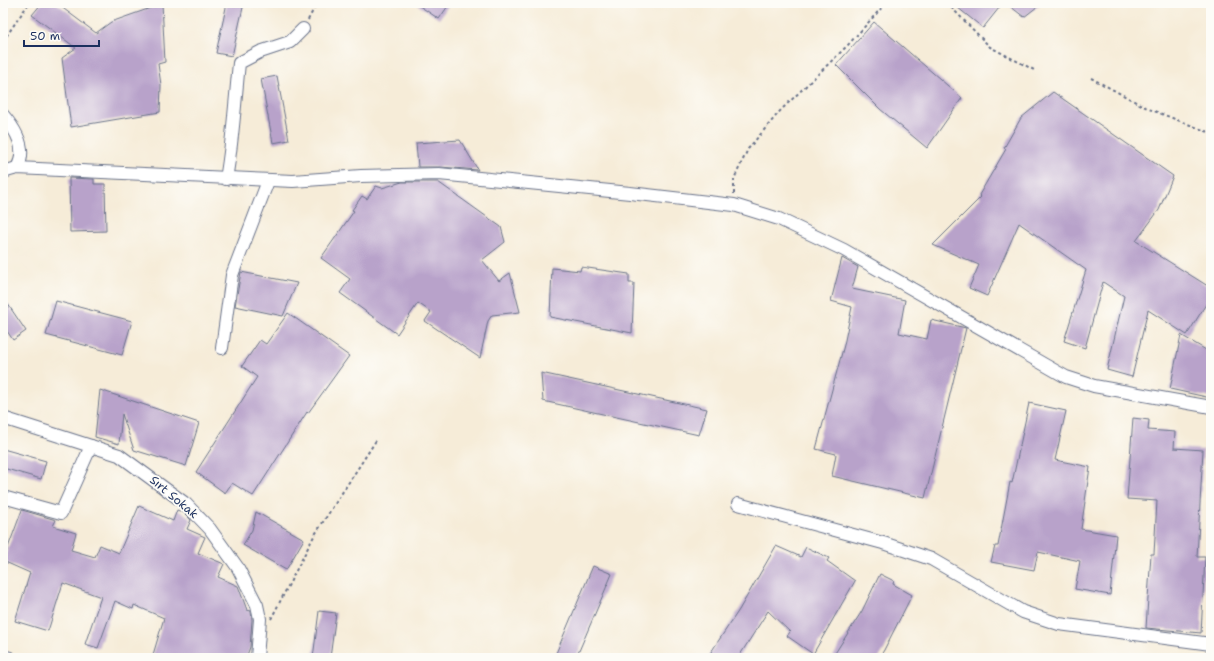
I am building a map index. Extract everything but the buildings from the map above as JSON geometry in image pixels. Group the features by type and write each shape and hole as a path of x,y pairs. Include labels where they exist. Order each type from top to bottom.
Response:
{"street":[{"path":"226,179 232,143 234,103 240,63 260,52 290,42 304,29"},
{"path":"3,115 10,124 22,147 22,160 17,168"},
{"path":"3,172 17,168 268,181 439,174 630,193 734,206 779,219 844,250 1066,378 1094,386 1211,407"},
{"path":"222,348 232,275 268,181"},
{"name":"Sırt Sokak","path":"3,418 119,455 186,504 210,529 238,568 257,605 260,619 257,658"},
{"path":"3,497 61,513 91,446"},
{"path":"738,504 883,543 930,559 1023,612 1059,624 1211,644"},
{"path":"3,656 10,658"}],"path":[{"path":"3,41 29,3"},
{"path":"304,29 317,3"},
{"path":"734,206 734,179 748,149 781,110 847,46 886,3"},
{"path":"947,3 990,46 1036,71"},
{"path":"1092,78 1148,109 1211,133"},
{"path":"260,619 271,619 314,536 377,439"}]}
